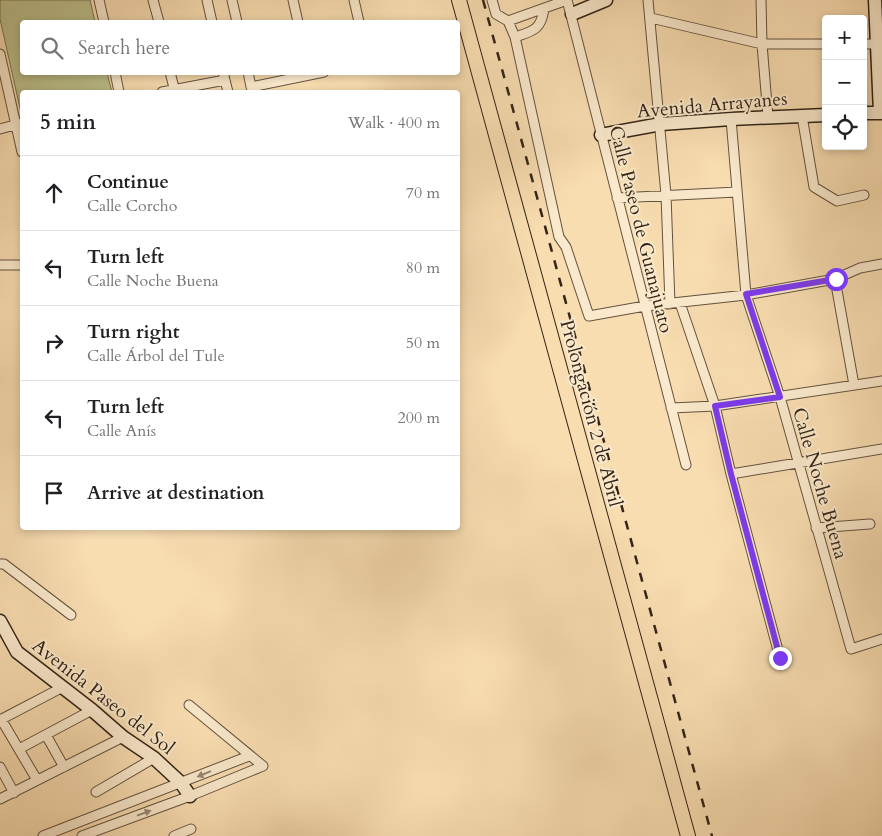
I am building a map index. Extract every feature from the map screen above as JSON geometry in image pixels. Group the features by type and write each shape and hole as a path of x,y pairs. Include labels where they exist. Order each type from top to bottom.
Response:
{"main road":[{"name":"Prolongación 2 de Abril","path":"459,0 688,836"},
{"path":"572,14 606,0"},
{"path":"867,114 881,113 879,44 875,0"},
{"name":"Avenida Arrayanes","path":"601,135 661,124 822,115"},
{"name":"Avenida Paseo del Sol","path":"0,622 18,652 123,737 154,758 181,782 190,796"}],"street":[{"path":"98,0 103,20"},
{"path":"153,0 158,20"},
{"path":"207,0 212,20"},
{"path":"232,0 237,20"},
{"path":"293,0 298,20"},
{"path":"354,0 359,20"},
{"path":"492,0 496,14 508,21 514,37 560,237 566,247 589,316 645,306 746,294 836,279 860,268 882,264"},
{"path":"508,21 567,0"},
{"name":"Calle Paseo de Guanajuato","path":"567,0 686,466"},
{"path":"648,0 661,124 670,304"},
{"path":"761,0 762,44 768,117"},
{"path":"514,37 535,30 542,21 544,9"},
{"path":"651,18 762,44 822,44"},
{"path":"0,54 19,124 0,129"},
{"path":"116,75 120,90"},
{"path":"171,75 175,90"},
{"path":"249,75 251,87 305,75"},
{"path":"178,90 224,76 228,90"},
{"path":"802,116 814,187 836,201 864,195"},
{"name":"Calle Noche Buena","path":"731,119 746,294 780,397 851,649 882,639"},
{"path":"617,198 737,192"},
{"path":"0,265 20,265"},
{"path":"836,279 854,385"},
{"path":"680,303 715,406 780,658"},
{"path":"670,408 715,406 882,381"},
{"path":"731,474 882,449"},
{"path":"816,528 870,524"},
{"path":"0,564 4,564 71,615"},
{"path":"37,780 1,720 63,687"},
{"path":"82,836 190,796 263,766 189,705"},
{"path":"19,749 92,710"},
{"path":"46,735 64,767"},
{"path":"0,799 123,737"},
{"path":"43,836 249,756"},
{"path":"96,792 154,758"},
{"path":"0,767 14,793"},
{"path":"174,836 191,829"}],"green space":[{"path":"0,0 90,0 95,20 20,20 20,75 108,75 111,90 20,90 20,108 0,19"}],"railway":[{"path":"483,0 712,836"}],"route":[{"path":"780,658 715,406 780,397 746,294 836,279"}]}
